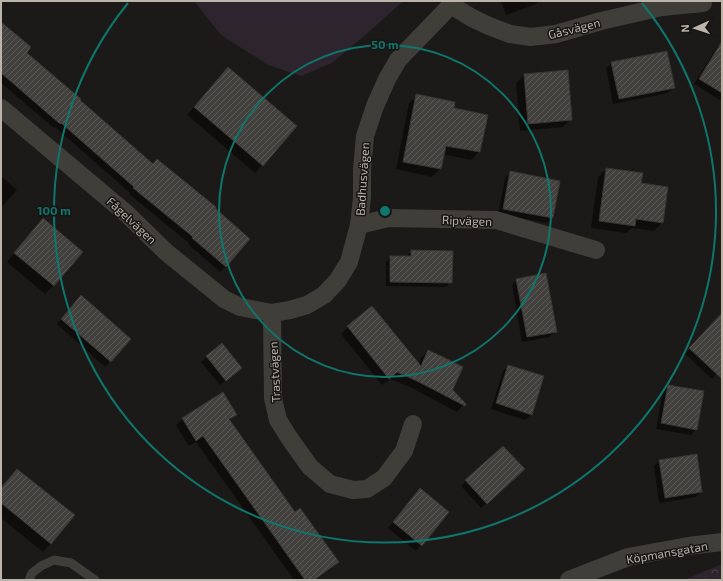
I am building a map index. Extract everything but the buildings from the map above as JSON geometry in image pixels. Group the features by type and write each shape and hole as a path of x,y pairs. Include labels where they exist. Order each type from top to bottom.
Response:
{"street":[{"name":"Gåsvägen","path":"452,3 472,18 489,26 510,34 531,37 556,34 662,6 703,3"},
{"name":"Badhusvägen","path":"272,313 307,305 324,294 338,280 349,262 359,226 365,136 375,106 398,60 452,3"},
{"name":"Fågelvägen","path":"1,108 127,214 166,252 224,299 240,307 272,313"},
{"name":"Ripvägen","path":"359,226 388,218 496,220 596,250"},
{"name":"Trastvägen","path":"272,313 273,398 278,420 310,467 330,484 353,490 367,490 384,478 404,451 413,424"},
{"name":"Köpmansgatan","path":"568,580 628,557 688,546 722,542"}],"lane":[{"path":"29,580 32,573 41,566 54,560 71,563 95,580"}],"green space":[{"path":"194,1 403,1 332,63 301,76 268,65 221,35"},
{"path":"722,564 722,580 684,580"}]}
